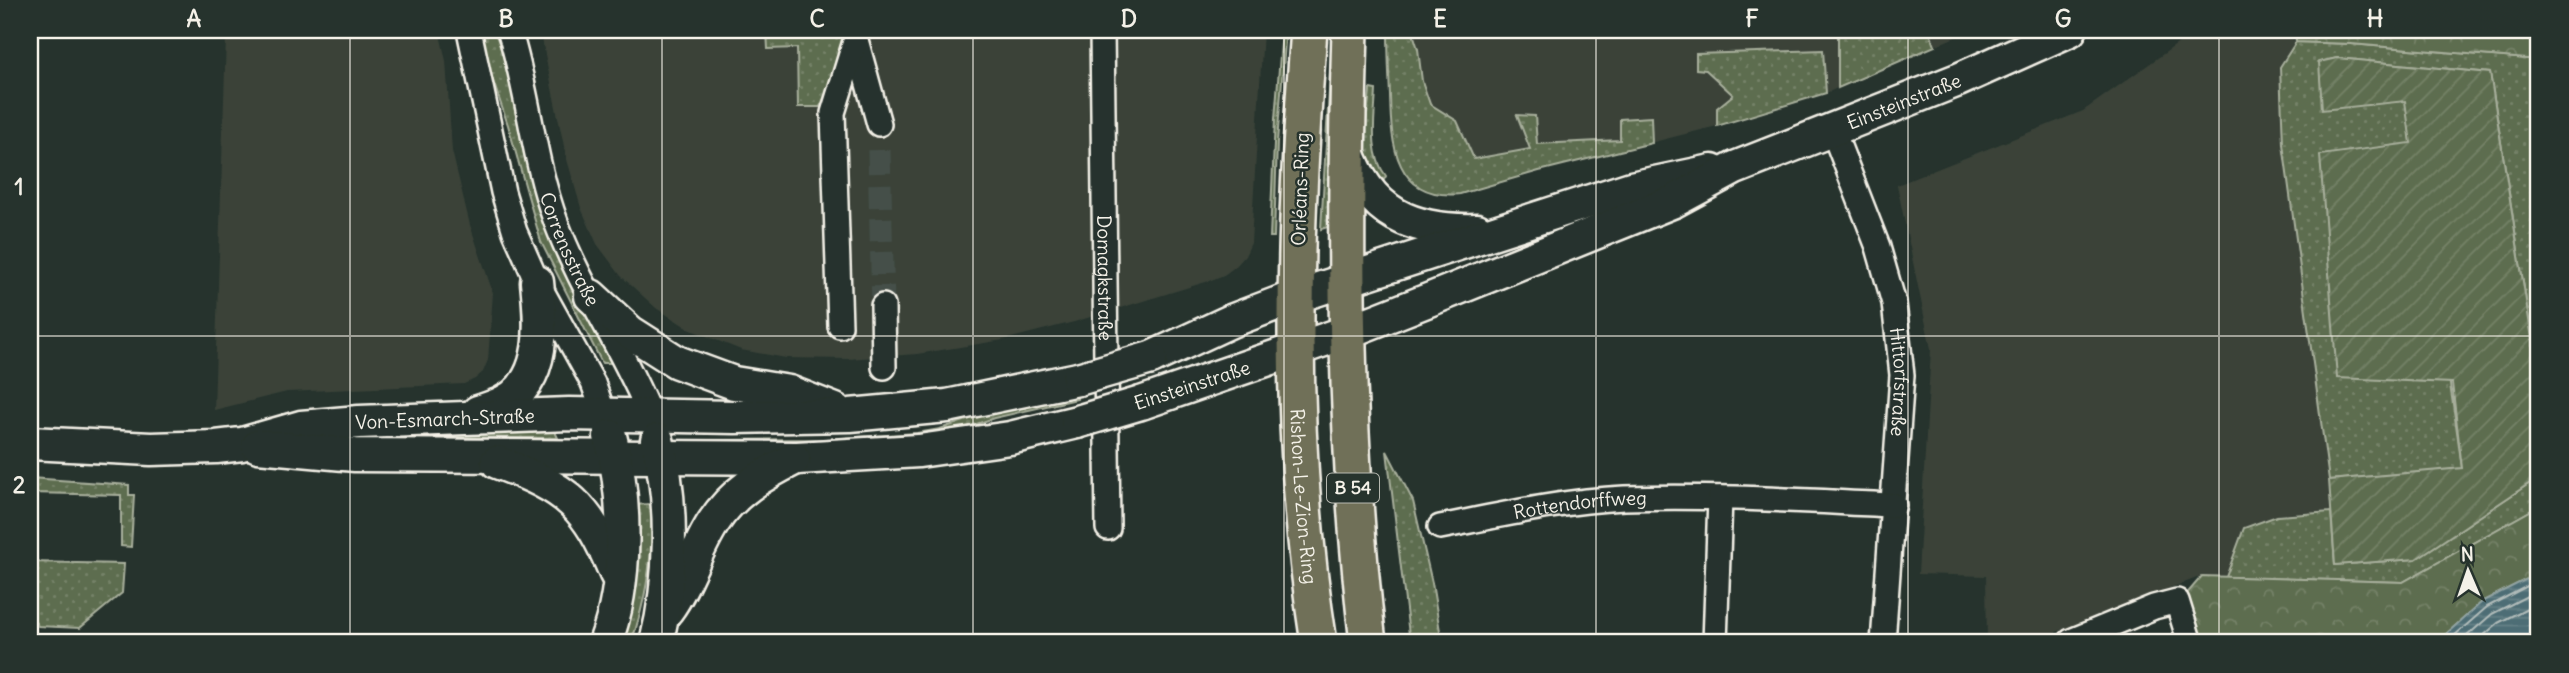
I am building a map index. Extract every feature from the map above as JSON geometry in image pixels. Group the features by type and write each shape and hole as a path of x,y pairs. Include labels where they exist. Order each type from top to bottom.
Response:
{"main road":[{"name":"Orléans-Ring","path":"1297,349 1299,182 1309,30"},
{"name":"B 54","path":"1350,30 1347,148 1348,332 1352,462 1368,643"},
{"name":"Einsteinstraße","path":"616,457 797,458 919,452 997,441 1077,422 1348,332 1674,201 1735,168 1958,80 2070,30"},
{"path":"1347,148 1353,167 1368,192 1378,203 1407,222 1458,230 1518,225"},
{"name":"Einsteinstraße","path":"650,415 849,415 947,406 1078,379 1151,358 1231,321 1297,296 1518,225 1665,179 1735,168"},
{"path":"459,418 504,402 513,396 528,377 535,361 540,335 537,282"},
{"path":"591,296 630,332 677,362 734,383 789,392 849,415"},
{"name":"Rishon-Le-Zion-Ring","path":"1297,349 1302,496 1319,643"},
{"path":"604,414 616,457 621,521 617,606 605,643"},
{"name":"Von-Esmarch-Straße","path":"242,444 301,427 359,422 604,414 650,415"},
{"name":"Corrensstraße","path":"650,415 662,458 666,485 668,563 659,630"},
{"name":"Von-Esmarch-Straße","path":"30,443 151,449 242,444 355,455 616,457"},
{"path":"479,455 529,474 574,503 597,532 620,583"},
{"path":"659,630 691,572 706,536 725,507 753,481 797,458"}],"street":[{"path":"469,30 503,192 515,232 537,282 593,383 604,414"},
{"name":"Corrensstraße","path":"509,30 519,66 541,178 570,256 636,382 650,415"},
{"name":"Domagkstraße","path":"1102,30 1108,528"},
{"path":"840,326 827,114 855,34"},
{"path":"855,34 879,124"},
{"name":"Hittorfstraße","path":"1833,131 1878,247 1894,303 1902,375 1883,643"},
{"path":"883,306 884,362"},
{"name":"Rottendorffweg","path":"1440,527 1552,505 1622,498 1720,498 1894,505"},
{"path":"1715,643 1720,498"},
{"path":"2071,641 2154,607 2177,601 2190,643"}],"shaded area":[{"path":"231,30 439,30 446,61 452,151 470,225 493,293 488,360 483,372 475,379 464,384 287,392 214,410 226,37"},
{"path":"540,30 1263,30 1251,243 1236,266 1209,281 1074,322 1003,340 917,354 848,359 786,358 741,350 691,330 656,308 621,276 597,244 581,208 566,156"},
{"path":"1388,30 1958,30 1960,35 1826,93 1717,126 1448,195 1427,190 1415,183 1395,156 1391,133"},
{"path":"2197,30 2282,30 2296,42 2539,60 2539,506 2403,582 2202,576 2028,643 1987,643 1986,576 1918,574 1931,349 1897,185 2083,111"}],"green space":[{"path":"479,30 494,30 512,91 524,154 540,210 573,288 616,363 602,363 541,242"},
{"path":"767,30 853,30 820,107 798,107 797,48 768,49"},
{"path":"1282,30 1286,30 1277,142 1274,237 1270,237 1275,119"},
{"path":"1333,30 1337,224 1321,229 1331,57"},
{"path":"1388,30 1412,30 1418,49 1422,81 1430,104 1457,121 1474,159 1530,149 1517,115 1535,116 1537,144 1620,140 1620,119 1651,117 1652,143 1460,194 1438,194 1422,188 1410,179 1395,150"},
{"path":"1838,30 1929,30 1935,46 1838,88"},
{"path":"2295,30 2539,30 2539,60 2296,42"},
{"path":"2296,42 2539,60 2539,119 2535,120 2539,154 2539,383 2490,73 2337,58 2319,62 2406,101 2462,469 2329,480 2283,144 2280,67"},
{"path":"1823,50 1826,93 1717,126 1717,108 1733,95 1706,70 1696,69 1696,54"},
{"path":"2337,58 2490,73 2539,383 2539,477 2416,559 2335,565 2329,480 2462,468 2452,383 2337,378 2320,155 2411,143 2405,101 2322,110 2319,62"},
{"path":"1370,89 1376,90 1375,146 1380,167 1386,176 1380,187 1368,170 1364,151"},
{"path":"1077,391 1077,399 994,418 947,434 711,447 709,440 827,439 917,433"},
{"path":"552,425 558,438 373,437"},
{"path":"1387,451 1413,501 1432,583 1442,643 1410,643"},
{"path":"2539,477 2539,506 2403,582 2226,577 2244,528 2277,516 2331,512 2335,565 2415,559"},
{"path":"30,478 129,485 129,495 134,495 131,547 121,546 121,495 30,493"},
{"path":"651,504 650,557 645,592 631,643 623,643 635,591 632,505"},
{"path":"2539,506 2539,573 2483,601 2436,643 2194,643 2184,597 2202,576 2403,582"},
{"path":"30,562 124,564 122,593 80,628 38,626 30,614"}],"water":[{"path":"2539,573 2539,643 2436,643 2483,601"}],"tunnel":[{"path":"879,150 883,306"}]}
